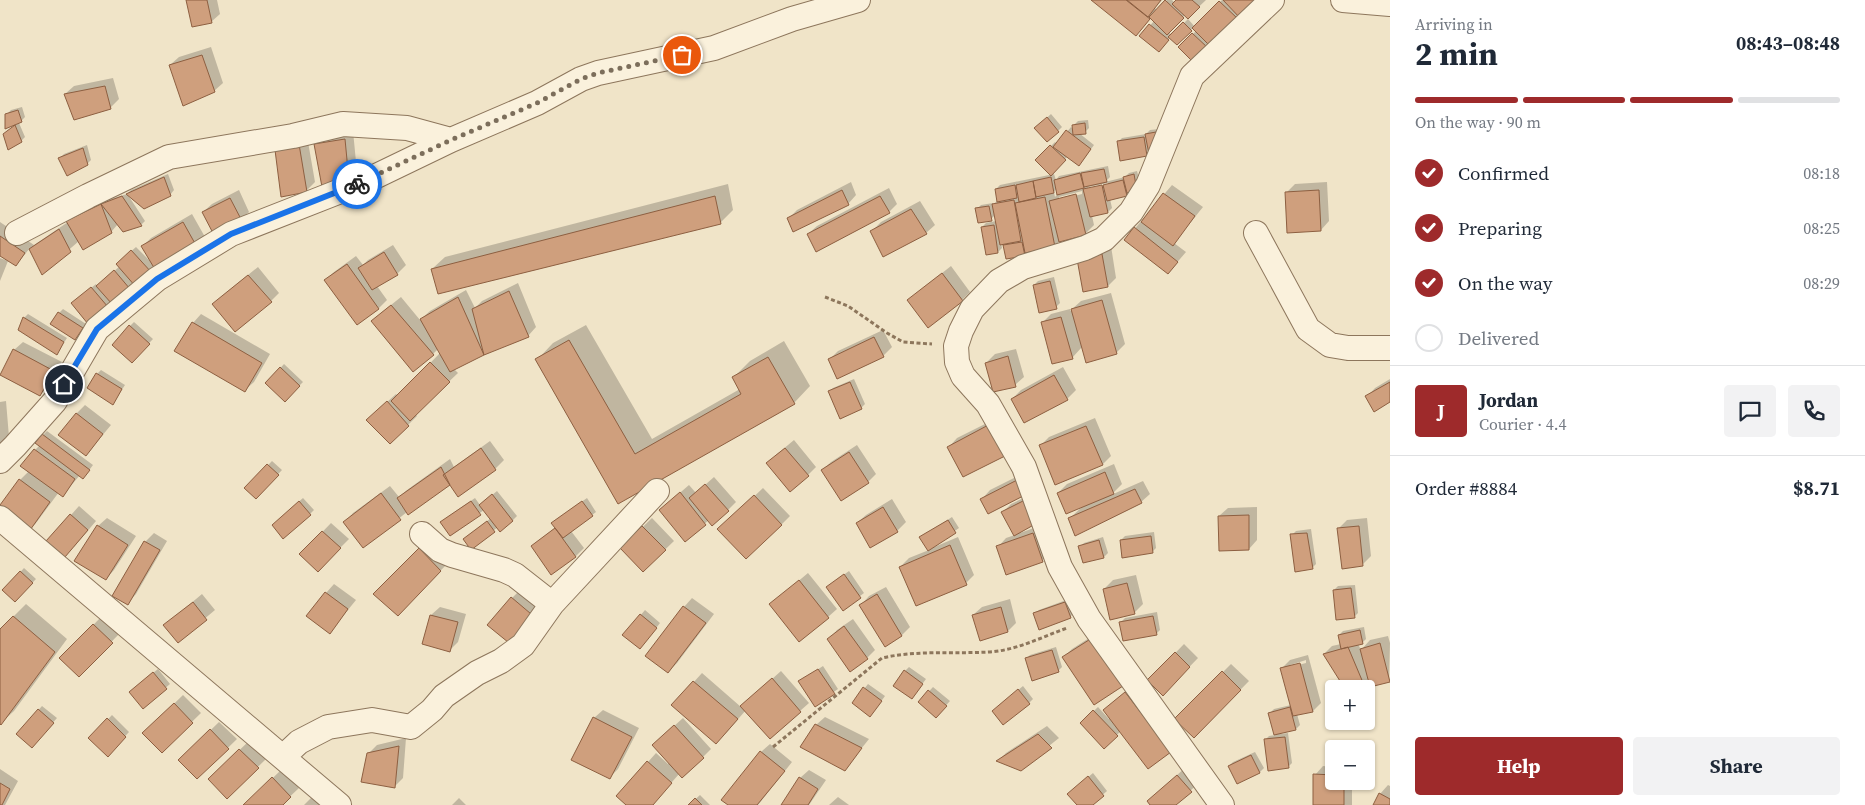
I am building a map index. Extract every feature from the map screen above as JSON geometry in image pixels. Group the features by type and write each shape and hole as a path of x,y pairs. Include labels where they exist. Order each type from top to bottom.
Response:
{"street":[{"path":"0,461 55,400 97,329 157,279 231,234 366,181 451,140 537,103 581,79 598,73 714,48 792,19 858,0"},
{"path":"1222,805 1088,619 1060,567 1024,467 988,404 963,376 957,362 956,346 972,309 999,281 1023,267 1085,248 1104,239 1131,212 1148,185 1192,76 1272,0"},
{"path":"1343,0 1390,4"},
{"path":"17,233 169,157 292,136 343,124 406,128 451,140"},
{"path":"1256,233 1308,330 1330,345 1348,348 1390,348"},
{"path":"283,757 299,742 328,727 372,720 411,727 432,710 444,696 478,673 501,661 523,645 552,604 657,491"},
{"path":"0,518 339,805"},
{"path":"422,534 440,550 515,575 552,604"}],"path":[{"path":"825,297 848,306 886,333 903,342 956,346"},
{"path":"773,747 882,658 907,654 991,652 1016,648 1088,619"}],"building":[{"path":"186,0 207,0 212,23 192,27"},
{"path":"1091,0 1126,0 1150,19 1136,36"},
{"path":"1127,0 1161,0 1148,17"},
{"path":"1165,0 1184,18 1167,35 1149,17"},
{"path":"1176,0 1192,0 1200,7 1188,19 1172,4"},
{"path":"1223,0 1261,0 1241,19"},
{"path":"1219,1 1237,18 1210,46 1192,28"},
{"path":"1183,22 1192,31 1177,45 1168,37"},
{"path":"1149,24 1169,40 1159,52 1139,36"},
{"path":"1192,33 1208,48 1194,63 1178,47"},
{"path":"202,55 215,92 183,106 169,65"},
{"path":"105,86 111,109 74,120 64,94"},
{"path":"18,110 22,122 5,129 5,114"},
{"path":"1047,117 1059,132 1047,142 1034,128"},
{"path":"1085,123 1086,134 1073,135 1072,125"},
{"path":"15,125 22,142 8,150 3,134"},
{"path":"1066,130 1091,149 1079,166 1053,147"},
{"path":"1156,132 1160,152 1149,154 1145,134"},
{"path":"1144,137 1147,156 1120,161 1117,141"},
{"path":"345,139 349,181 322,187 314,144"},
{"path":"299,144 307,192 281,197 275,150"},
{"path":"1050,145 1066,160 1051,176 1035,160"},
{"path":"83,148 88,165 67,176 58,158"},
{"path":"1104,169 1107,182 1084,187 1081,173"},
{"path":"1080,173 1084,188 1057,195 1054,180"},
{"path":"1134,174 1137,191 1127,193 1123,177"},
{"path":"164,177 171,196 144,209 126,194"},
{"path":"1051,177 1054,193 1036,197 1033,181"},
{"path":"1123,180 1127,196 1107,201 1103,185"},
{"path":"1033,181 1036,198 1019,202 1016,185"},
{"path":"1015,185 1017,198 997,202 995,189"},
{"path":"1102,185 1108,213 1090,217 1083,189"},
{"path":"842,190 849,205 793,232 787,218"},
{"path":"1319,190 1321,231 1287,233 1285,192"},
{"path":"1163,193 1195,216 1173,246 1141,222"},
{"path":"1076,194 1086,235 1059,242 1049,201"},
{"path":"122,196 142,226 123,232 101,204"},
{"path":"715,196 721,224 438,294 431,269"},
{"path":"880,196 890,213 816,252 807,234"},
{"path":"1045,197 1055,247 1025,253 1015,203"},
{"path":"230,198 242,221 214,235 202,212"},
{"path":"1014,200 1021,241 1000,245 992,204"},
{"path":"101,204 112,233 83,250 66,221"},
{"path":"989,206 992,221 978,223 975,208"},
{"path":"911,209 927,234 883,257 870,231"},
{"path":"183,222 197,247 156,271 141,246"},
{"path":"994,225 998,253 986,255 981,227"},
{"path":"1134,227 1178,262 1168,274 1124,240"},
{"path":"59,229 71,252 42,275 29,249"},
{"path":"0,236 25,253 16,266 0,256"},
{"path":"1022,242 1025,256 1006,259 1003,245"},
{"path":"131,250 152,273 136,287 116,264"},
{"path":"384,252 398,275 372,290 358,268"},
{"path":"1102,254 1108,287 1083,292 1077,259"},
{"path":"347,264 379,309 357,325 324,280"},
{"path":"114,270 130,289 112,304 96,286"},
{"path":"942,273 963,301 928,328 907,300"},
{"path":"248,275 272,302 235,332 212,304"},
{"path":"1050,281 1057,309 1039,313 1033,285"},
{"path":"91,287 108,307 88,324 71,303"},
{"path":"509,291 529,337 484,355 472,309"},
{"path":"458,297 484,355 450,372 420,319"},
{"path":"1102,300 1117,354 1086,363 1071,309"},
{"path":"391,305 434,355 413,372 371,321"},
{"path":"58,312 83,328 75,340 50,324"},
{"path":"23,317 64,342 57,355 18,330"},
{"path":"1061,317 1073,359 1052,364 1041,322"},
{"path":"192,322 262,363 245,392 174,351"},
{"path":"129,325 150,344 132,363 112,345"},
{"path":"874,337 884,357 837,379 828,359"},
{"path":"569,340 635,454 741,394 732,377 768,357 795,404 618,504 535,359"},
{"path":"13,349 54,371 40,396 0,375"},
{"path":"1008,356 1016,387 993,392 985,363"},
{"path":"430,362 450,382 410,421 391,401"},
{"path":"280,367 300,386 285,402 265,383"},
{"path":"96,373 122,389 113,405 87,388"},
{"path":"1054,375 1068,400 1024,423 1011,399"},
{"path":"850,382 862,409 840,419 828,391"},
{"path":"1390,382 1390,402 1374,412 1365,396"},
{"path":"387,401 409,426 390,444 366,420"},
{"path":"76,413 103,434 86,456 58,435"},
{"path":"994,422 1011,453 963,477 947,447"},
{"path":"1086,426 1103,465 1055,485 1039,445"},
{"path":"42,434 90,470 83,479 35,443"},
{"path":"481,448 496,470 458,497 443,475"},
{"path":"785,448 809,476 790,492 766,463"},
{"path":"34,449 75,479 63,497 20,466"},
{"path":"849,452 869,483 841,501 821,470"},
{"path":"267,464 279,475 256,499 244,488"},
{"path":"441,467 450,485 408,515 397,498"},
{"path":"1105,472 1114,494 1066,514 1057,493"},
{"path":"1021,478 1029,493 988,514 980,499"},
{"path":"19,479 50,502 28,533 0,512 0,505"},
{"path":"705,484 729,511 712,526 689,498"},
{"path":"1135,489 1142,503 1075,536 1068,518"},
{"path":"680,492 706,525 685,542 659,510"},
{"path":"381,493 401,520 363,548 343,522"},
{"path":"492,494 513,521 500,532 479,505"},
{"path":"754,495 782,525 746,559 717,529"},
{"path":"1027,499 1039,522 1014,536 1001,512"},
{"path":"299,501 311,515 283,539 272,525"},
{"path":"471,501 481,515 450,536 440,522"},
{"path":"582,501 593,516 563,538 551,523"},
{"path":"883,507 898,532 870,548 856,523"},
{"path":"70,514 88,530 65,557 46,541"},
{"path":"1249,515 1249,550 1219,551 1218,516"},
{"path":"948,520 956,533 928,551 919,537"},
{"path":"487,521 495,532 471,550 463,539"},
{"path":"97,525 128,545 106,580 74,561"},
{"path":"642,526 666,550 643,572 620,548"},
{"path":"1359,526 1363,566 1342,569 1337,528"},
{"path":"555,528 576,557 551,575 531,546"},
{"path":"322,531 341,548 318,572 299,554"},
{"path":"1033,533 1043,562 1006,575 996,546"},
{"path":"1307,533 1313,569 1295,572 1290,534"},
{"path":"1151,536 1153,553 1122,558 1120,540"},
{"path":"1099,540 1104,558 1083,563 1078,546"},
{"path":"144,541 160,550 128,605 112,596"},
{"path":"950,545 967,585 916,606 899,567"},
{"path":"419,548 441,571 398,616 373,594"},
{"path":"20,571 33,583 15,602 2,590"},
{"path":"844,574 861,598 843,611 826,587"},
{"path":"799,580 829,618 799,642 769,604"},
{"path":"1127,583 1135,614 1110,620 1103,589"},
{"path":"1351,588 1355,618 1336,620 1333,590"},
{"path":"325,592 348,609 330,634 306,616"},
{"path":"877,594 902,636 885,647 859,605"},
{"path":"511,597 537,619 514,647 487,625"},
{"path":"193,602 207,620 178,643 163,625"},
{"path":"1065,602 1071,618 1039,630 1033,613"},
{"path":"683,606 706,623 668,673 645,656"},
{"path":"1001,607 1008,632 980,641 972,615"},
{"path":"640,614 657,628 640,649 622,635"},
{"path":"430,615 458,622 450,652 422,644"},
{"path":"13,616 55,652 1,725 0,629"},
{"path":"1153,616 1157,635 1123,641 1119,622"},
{"path":"93,624 113,643 79,677 59,658"},
{"path":"844,626 868,659 850,672 827,639"},
{"path":"1360,630 1363,644 1341,649 1338,635"},
{"path":"1092,638 1123,686 1094,705 1062,657"},
{"path":"1380,643 1390,682 1375,686 1375,680 1368,680 1360,649"},
{"path":"1348,647 1362,680 1339,680 1323,654"},
{"path":"1052,650 1059,672 1032,681 1025,658"},
{"path":"1175,652 1190,667 1163,696 1147,680"},
{"path":"1300,663 1313,712 1293,716 1280,668"},
{"path":"818,669 835,694 815,707 798,681"},
{"path":"904,670 923,684 912,699 893,686"},
{"path":"1222,671 1241,690 1194,738 1174,719"},
{"path":"153,672 167,689 143,709 129,692"},
{"path":"772,678 801,712 770,739 740,706"},
{"path":"693,681 738,719 716,744 671,705"},
{"path":"863,687 882,701 870,717 852,703"},
{"path":"1018,689 1030,704 1003,725 992,711"},
{"path":"928,690 947,706 936,718 918,702"},
{"path":"1125,692 1171,752 1148,769 1103,710"},
{"path":"174,703 193,723 162,753 142,733"},
{"path":"1290,707 1296,730 1274,735 1268,713"},
{"path":"38,709 54,723 32,748 16,734"},
{"path":"1093,710 1118,736 1104,749 1080,723"},
{"path":"593,717 632,737 610,779 571,760"},
{"path":"107,718 126,737 108,757 88,738"},
{"path":"815,724 862,748 845,771 800,747"},
{"path":"674,725 704,758 682,778 652,745"},
{"path":"210,729 229,749 197,779 178,760"},
{"path":"1038,734 1052,748 1021,771 996,761"},
{"path":"1285,737 1289,768 1268,771 1264,739"},
{"path":"399,746 395,788 361,782 367,753"},
{"path":"239,749 259,768 227,799 208,779"},
{"path":"760,751 785,771 757,805 728,805 721,800"},
{"path":"1251,755 1260,773 1237,784 1228,766"},
{"path":"647,761 672,783 653,805 626,805 616,796"},
{"path":"1313,774 1325,775 1325,790 1344,790 1344,805 1313,805"},
{"path":"1177,775 1192,792 1176,805 1150,805 1147,801"},
{"path":"1088,776 1104,796 1093,805 1077,805 1067,794"},
{"path":"272,777 291,797 283,805 243,805"},
{"path":"799,777 818,789 808,805 781,805"},
{"path":"0,783 10,789 2,805 0,805"},
{"path":"1379,793 1390,799 1390,805 1373,805"},
{"path":"695,798 702,805 688,805"}],"way so far":[{"path":"357,184 451,140 537,103 581,79 598,73 682,55"}],"route":[{"path":"64,384 97,329 157,279 231,234 357,184"}]}
